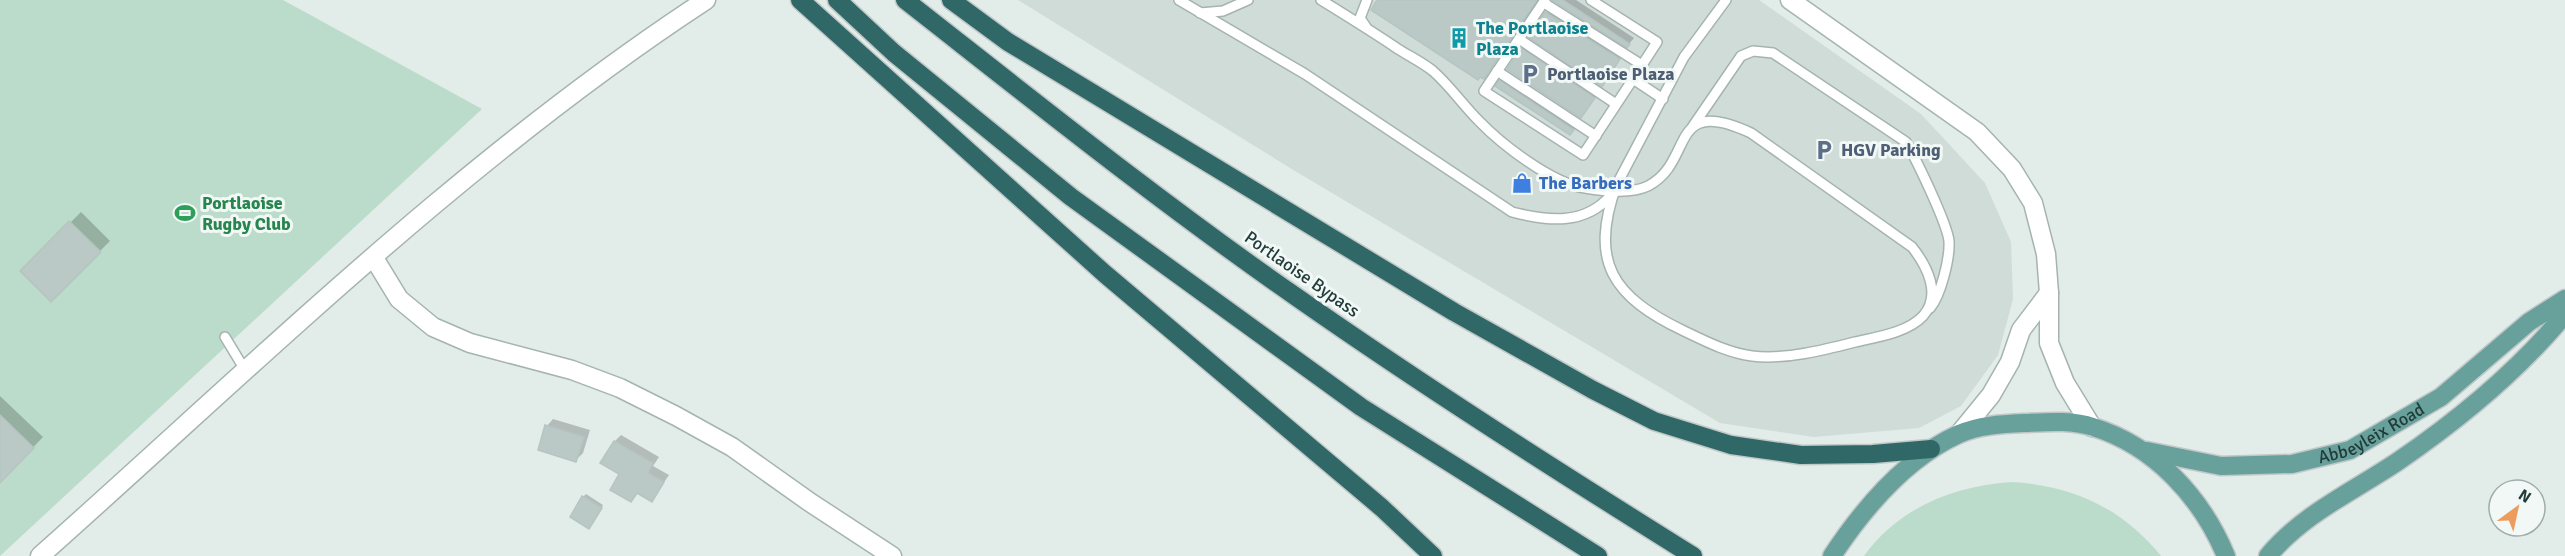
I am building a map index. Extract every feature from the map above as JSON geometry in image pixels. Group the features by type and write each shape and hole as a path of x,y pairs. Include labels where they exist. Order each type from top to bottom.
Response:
{"highway":[{"path":"800,0 1105,274 1382,508 1433,556"},
{"path":"837,0 894,53 1081,204 1361,407 1598,556"},
{"name":"Portlaoise Bypass","path":"905,0 1082,138 1294,296 1543,462 1693,556"},
{"path":"951,0 1018,48 1454,312 1593,390 1654,421 1731,445 1801,455 1873,454 1931,449"}],"main road":[{"name":"Abbeyleix Road","path":"2142,450 2221,466 2292,464 2350,450 2441,397 2529,322 2565,299"},
{"name":"Abbeyleix Road","path":"2268,556 2283,538 2319,510 2397,462 2464,411 2544,340 2565,314"},
{"path":"1834,554 1870,506 1931,449 1960,433 1999,424 2052,422 2092,427 2142,450 2169,472 2193,498 2217,535 2226,556"}],"street":[{"path":"40,556 245,370 465,177 624,54 706,0"},
{"path":"1790,0 1977,132 2012,169 2033,203 2046,254 2049,343 2065,383 2092,427"},
{"path":"374,258 399,299 433,327 470,343 572,370 620,388 732,447 811,503 892,556"},
{"path":"1960,433 1991,395 2010,362 2021,330 2049,293"}],"lane":[{"path":"1179,0 1305,74 1512,212 1543,220 1575,217 1589,214 1602,205 1614,191"},
{"path":"1200,13 1223,11 1248,0"},
{"path":"1321,0 1432,70 1479,122 1530,162 1559,180 1584,188 1614,191 1641,189 1659,178 1741,56 1762,50 1773,53 1905,142 1916,158 1949,241 1938,299 1923,316 1911,325 1882,336 1792,354 1752,356 1711,344 1644,309 1624,293 1612,276 1605,238 1606,218 1614,191 1684,57 1725,0"},
{"path":"1367,0 1360,18 1367,29"},
{"path":"1591,0 1657,42 1617,104 1583,155 1484,91 1544,1 1642,65"},
{"path":"1519,39 1617,104"},
{"path":"1497,71 1596,136"},
{"path":"1633,79 1663,99"},
{"path":"1689,131 1711,120 1751,134 1912,247 1927,270 1932,284 1932,294 1923,316"},
{"path":"225,337 245,370"}],"shaded area":[{"name":"Portlaoise Plaza","path":"1018,0 1759,0 1921,114 1985,183 2011,242 2013,299 1998,355 1961,406 1919,428 1814,437 1720,423 1295,171"}],"green space":[{"name":"Portlaoise Rugby Club","path":"0,0 283,0 482,109 0,556"},
{"path":"2011,482 2055,488 2094,502 2130,525 2161,556 1864,556 1893,525 1929,503 1969,488"}],"building":[{"name":"The Portlaoise Plaza","path":"1377,0 1537,0 1484,79 1480,77 1478,80 1371,10"},
{"path":"1552,0 1563,0 1630,44 1627,48"},
{"path":"1545,12 1620,59 1602,87 1528,37"},
{"path":"1521,48 1595,98 1581,118 1507,69"},
{"path":"1499,80 1574,130 1570,135 1495,86"},
{"path":"69,221 101,252 51,302 20,271"},
{"path":"0,415 34,448 0,483"},
{"path":"545,425 584,437 576,462 538,450"},
{"path":"614,441 653,463 648,473 664,482 652,502 637,493 631,502 610,490 619,474 600,463"},
{"path":"582,496 602,508 589,529 570,517"}],"place":[{"name":"The Portlaoise Plaza","path":"1459,38"},
{"name":"Portlaoise Plaza","path":"1530,74"},
{"name":"HGV Parking","path":"1824,150"},
{"name":"The Barbers","path":"1522,183"},
{"name":"Portlaoise Rugby Club","path":"185,213"}]}
